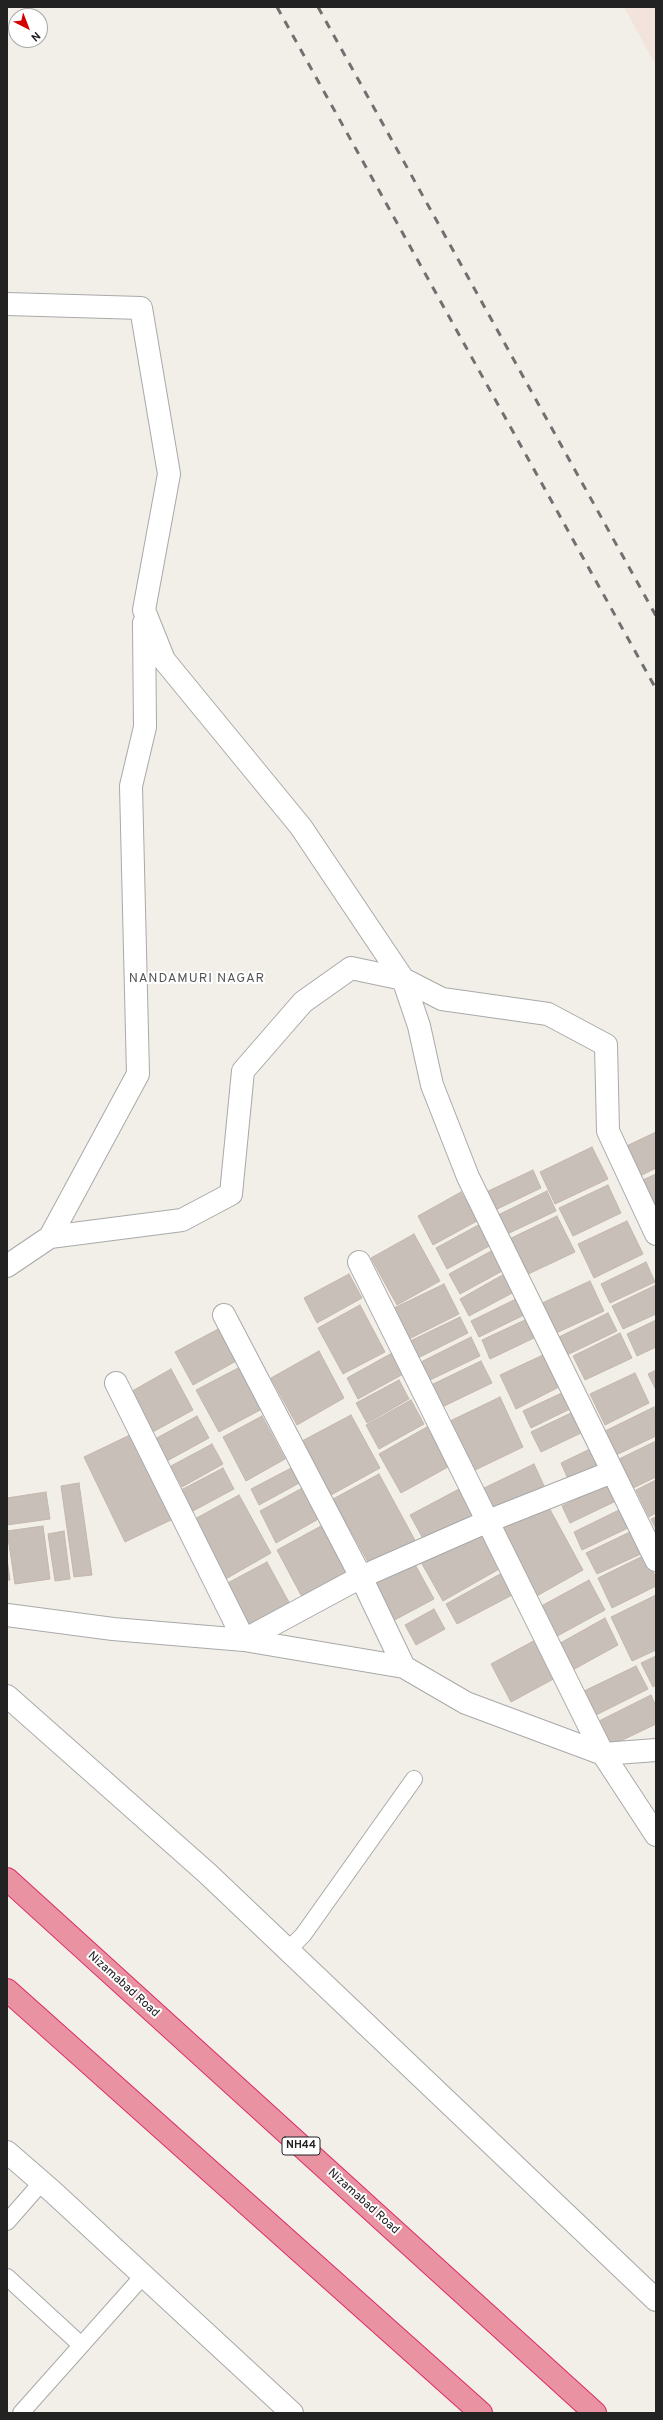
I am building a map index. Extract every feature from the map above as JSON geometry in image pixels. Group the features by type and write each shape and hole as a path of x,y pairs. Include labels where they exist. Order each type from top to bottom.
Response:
{"highway":[{"name":"Nizamabad Road","path":"7,1879 595,2413"},
{"path":"7,1990 481,2413"}],"street":[{"path":"7,304 141,308 169,474 144,610 146,727 131,786 138,1074 50,1237"},
{"path":"144,610 164,660 301,827 403,979 419,1026 432,1085 468,1177 656,1560"},
{"path":"7,1266 50,1237 182,1220 231,1194 243,1071 303,1002 351,968 403,979 442,999 548,1014 606,1045 608,1132 656,1234"},
{"path":"359,1262 486,1522 603,1754 656,1835"},
{"path":"224,1315 361,1577 404,1667"},
{"path":"116,1383 244,1640"},
{"path":"244,1640 361,1577 486,1522 612,1472"},
{"path":"7,1615 113,1629 244,1640 404,1667 466,1703 603,1754 656,1750"},
{"path":"7,1696 207,1873 656,2300"},
{"path":"7,2152 42,2182 292,2413"}],"lane":[{"path":"288,1950 303,1935 414,1779"},
{"path":"7,2222 42,2182"},
{"path":"20,2413 143,2276"},
{"path":"7,2277 80,2345"}],"shaded area":[{"path":"624,7 656,7 656,66"}],"building":[{"path":"656,1132 656,1168 632,1180 618,1150"},
{"path":"592,1147 608,1179 555,1204 540,1172"},
{"path":"533,1170 541,1188 491,1212 482,1194"},
{"path":"656,1174 656,1207 647,1212 634,1184"},
{"path":"608,1185 621,1213 573,1236 559,1208"},
{"path":"547,1191 556,1211 505,1235 496,1216"},
{"path":"461,1192 477,1221 433,1245 418,1216"},
{"path":"557,1216 575,1252 522,1277 505,1241"},
{"path":"627,1221 643,1254 594,1278 578,1244"},
{"path":"482,1223 493,1244 447,1269 436,1248"},
{"path":"414,1234 440,1281 397,1305 371,1258"},
{"path":"493,1250 504,1270 460,1294 449,1274"},
{"path":"646,1262 655,1282 610,1303 601,1284"},
{"path":"506,1273 516,1291 469,1316 460,1299"},
{"path":"349,1274 362,1298 317,1323 304,1298"},
{"path":"590,1281 604,1311 554,1334 540,1304"},
{"path":"444,1284 459,1314 407,1340 392,1309"},
{"path":"656,1285 656,1314 623,1329 612,1306"},
{"path":"520,1297 528,1313 479,1337 471,1321"},
{"path":"360,1305 385,1352 343,1374 318,1328"},
{"path":"608,1313 617,1331 567,1355 559,1337"},
{"path":"460,1317 468,1333 414,1360 406,1343"},
{"path":"527,1319 536,1337 490,1359 482,1340"},
{"path":"656,1320 656,1347 637,1356 627,1334"},
{"path":"220,1328 238,1360 193,1385 175,1352"},
{"path":"620,1333 632,1358 585,1380 573,1356"},
{"path":"471,1337 480,1356 428,1381 419,1363"},
{"path":"319,1351 344,1398 297,1425 271,1378"},
{"path":"394,1352 405,1373 358,1399 347,1378"},
{"path":"543,1355 559,1387 516,1409 500,1375"},
{"path":"481,1361 492,1383 440,1408 429,1386"},
{"path":"240,1367 262,1409 219,1432 196,1390"},
{"path":"171,1369 193,1410 149,1434 127,1394"},
{"path":"656,1370 656,1390 648,1374"},
{"path":"635,1373 649,1403 605,1425 590,1394"},
{"path":"399,1380 409,1399 367,1423 356,1403"},
{"path":"564,1392 572,1408 531,1428 523,1411"},
{"path":"500,1397 523,1447 471,1472 448,1422"},
{"path":"411,1400 424,1424 379,1449 366,1425"},
{"path":"654,1407 656,1436 616,1455 605,1431"},
{"path":"571,1413 581,1433 541,1452 531,1432"},
{"path":"351,1415 380,1468 331,1495 302,1441"},
{"path":"197,1416 209,1438 167,1461 155,1439"},
{"path":"262,1416 285,1459 246,1481 223,1437"},
{"path":"427,1427 448,1467 401,1493 379,1454"},
{"path":"132,1434 173,1519 125,1542 84,1457"},
{"path":"656,1441 656,1477 633,1488 619,1459"},
{"path":"212,1444 223,1464 182,1487 171,1466"},
{"path":"592,1448 600,1463 568,1479 561,1463"},
{"path":"534,1464 546,1490 492,1515 480,1490"},
{"path":"295,1466 303,1481 259,1505 251,1489"},
{"path":"223,1468 234,1489 193,1511 181,1490"},
{"path":"379,1474 417,1544 372,1569 333,1499"},
{"path":"656,1480 656,1513 649,1517 636,1490"},
{"path":"79,1483 92,1575 74,1577 61,1486"},
{"path":"607,1485 614,1502 570,1523 562,1506"},
{"path":"306,1486 322,1517 276,1543 260,1511"},
{"path":"461,1488 478,1518 427,1546 410,1515"},
{"path":"46,1492 50,1519 7,1525 7,1498"},
{"path":"239,1495 271,1553 224,1580 191,1521"},
{"path":"547,1504 583,1570 535,1597 498,1530"},
{"path":"619,1510 628,1528 582,1550 574,1532"},
{"path":"656,1517 656,1529 651,1519"},
{"path":"43,1526 50,1579 15,1584 7,1531"},
{"path":"321,1526 347,1573 302,1597 277,1550"},
{"path":"480,1530 501,1568 443,1601 421,1562"},
{"path":"64,1531 70,1579 55,1581 48,1534"},
{"path":"632,1531 643,1553 597,1574 586,1553"},
{"path":"645,1555 656,1578 656,1586 612,1608 598,1578"},
{"path":"411,1557 434,1599 389,1623 366,1581"},
{"path":"7,1559 10,1580 7,1580"},
{"path":"267,1562 291,1606 246,1631 222,1586"},
{"path":"502,1573 514,1594 457,1624 446,1604"},
{"path":"589,1580 605,1610 550,1640 534,1610"},
{"path":"656,1595 656,1650 632,1661 611,1617"},
{"path":"434,1609 445,1629 416,1645 405,1625"},
{"path":"605,1618 618,1645 569,1672 555,1646"},
{"path":"539,1638 559,1676 511,1702 491,1664"},
{"path":"656,1656 656,1685 653,1687 641,1663"},
{"path":"636,1666 648,1689 596,1715 584,1691"},
{"path":"651,1695 656,1706 656,1724 610,1746 599,1721"}],"railway":[{"path":"277,7 656,689"},
{"path":"318,7 656,616"}],"district":[{"name":"NANDAMURI NAGAR","path":"197,979"}]}
